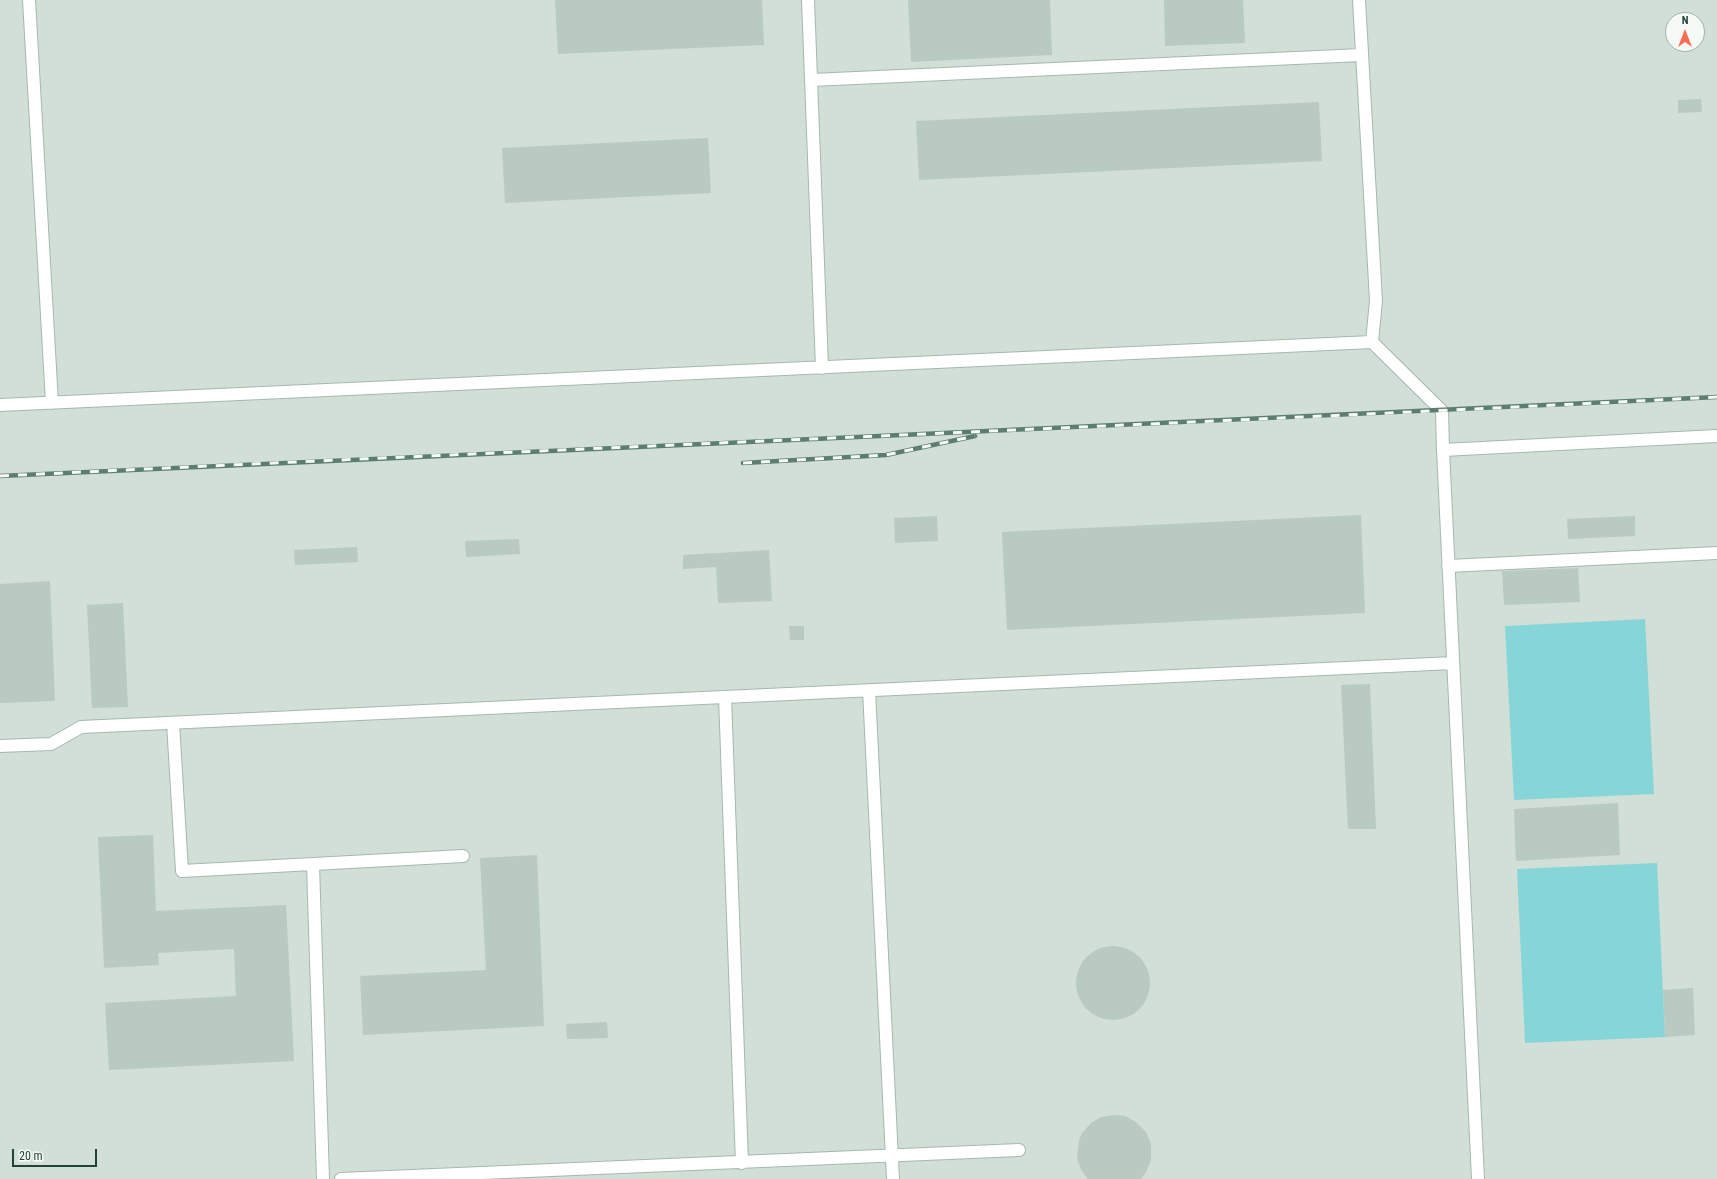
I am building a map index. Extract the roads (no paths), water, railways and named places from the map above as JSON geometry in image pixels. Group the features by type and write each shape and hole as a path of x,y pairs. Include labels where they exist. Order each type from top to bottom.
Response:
{"lane":[{"path":"29,0 52,403"},
{"path":"808,0 822,368"},
{"path":"1358,0 1376,301 1372,342"},
{"path":"812,80 1361,55"},
{"path":"0,405 1372,342 1442,411 1448,566 1478,1179"},
{"path":"1443,450 1717,436"},
{"path":"1448,566 1717,553"},
{"path":"0,746 51,744 81,727 1453,663"},
{"path":"868,690 893,1179"},
{"path":"725,697 742,1163"},
{"path":"174,723 182,871 463,856"},
{"path":"313,865 324,1179"},
{"path":"341,1179 544,1175 742,1163 1019,1150"}],"water":[{"path":"1645,619 1654,794 1514,800 1505,626"},
{"path":"1657,863 1665,1037 1525,1043 1517,869"}],"railway":[{"path":"0,476 1288,418 1717,397"},
{"path":"743,463 886,455 975,436"}]}
